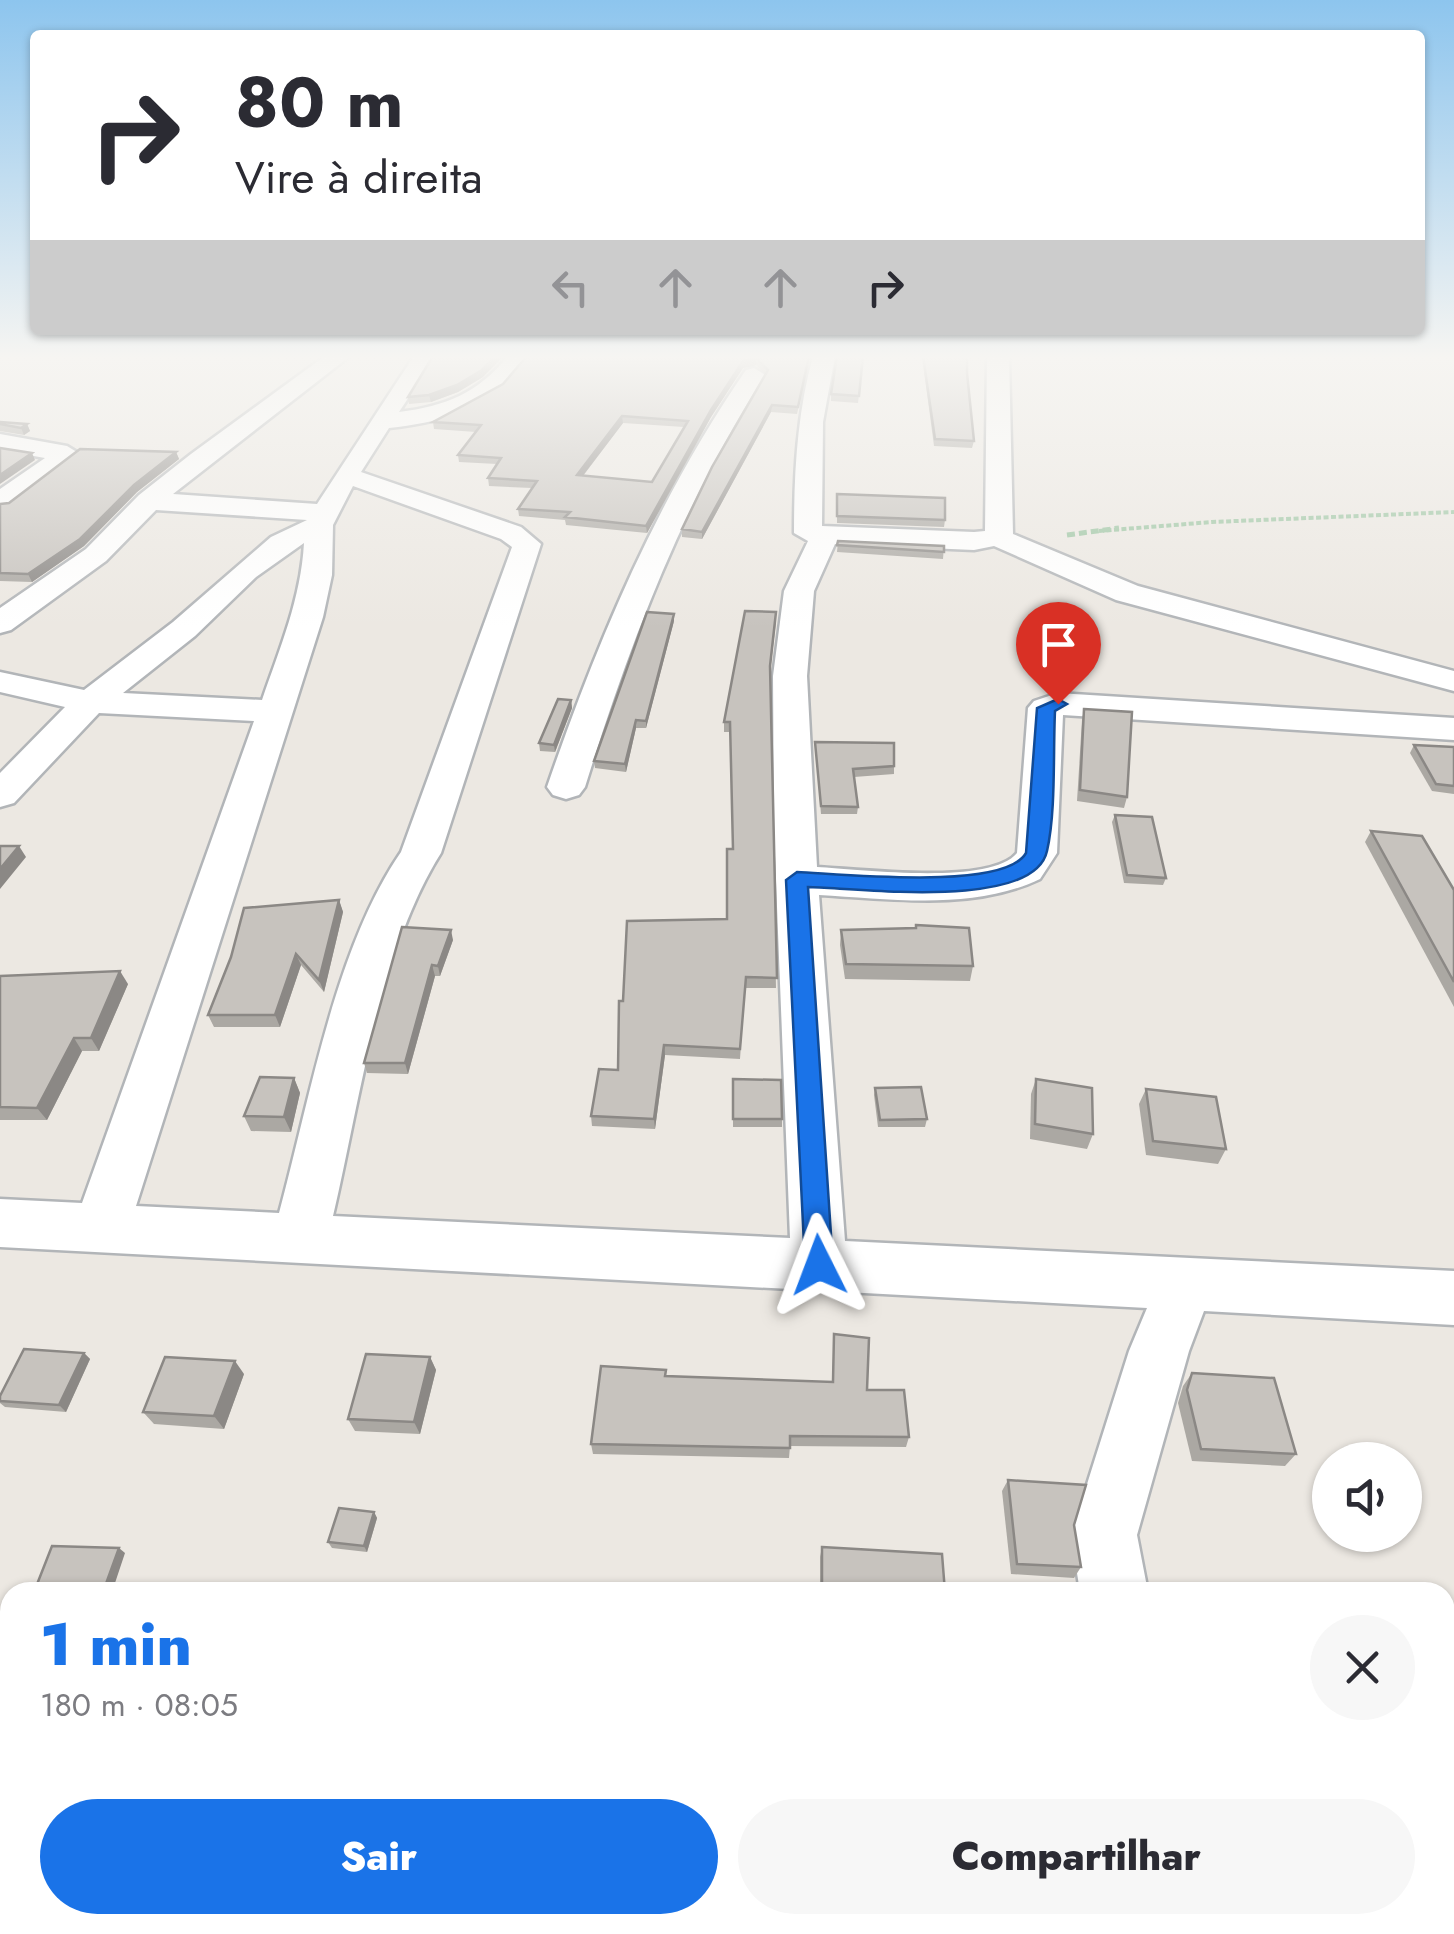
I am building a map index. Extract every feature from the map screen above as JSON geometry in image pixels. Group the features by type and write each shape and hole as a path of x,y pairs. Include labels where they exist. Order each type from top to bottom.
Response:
{"street":[{"path":"0,501 67,454 24,446"},
{"path":"0,623 96,555 150,501 221,446"},
{"path":"101,1228 306,617 317,574 322,519 365,446"},
{"path":"566,787 622,621 709,446"},
{"path":"808,446 808,533 1006,542 1127,593 1454,681"},
{"path":"996,446 1006,542"},
{"path":"300,1238 373,948 402,882 421,853 527,544 511,533 346,475"},
{"path":"150,501 322,519"},
{"path":"0,794 90,702 184,629 244,571 322,519"},
{"path":"819,1265 797,880 790,676 799,591 825,535"},
{"path":"0,682 90,702 273,711"},
{"path":"797,880 961,884 1000,879 1027,869 1037,853 1046,708 1058,704 1454,729"},
{"path":"0,1223 1454,1298"},
{"path":"1112,1582 1104,1535 1159,1351 1186,1284"}],"path":[{"path":"1006,542 1167,521 1266,523 1454,512"}],"building":[{"path":"465,446 599,446 577,475 652,482 673,446 691,446 646,526 565,517 570,512 518,509 537,481 488,478 501,458 458,455"},
{"path":"724,446 749,446 702,532 682,529"},
{"path":"0,448 32,453 0,475"},
{"path":"80,449 176,452 134,485 80,539 28,574 0,573 0,504 9,503"},
{"path":"837,494 945,498 945,520 837,516"},
{"path":"838,541 944,546 944,552 837,545"},
{"path":"745,611 776,612 770,666 777,978 746,977 740,1049 664,1045 654,1119 591,1116 599,1069 618,1070 619,1001 623,1001 627,921 727,919 727,849 733,849 730,722 724,722"},
{"path":"647,612 674,614 646,721 636,720 625,764 594,761"},
{"path":"558,699 571,700 554,745 539,743"},
{"path":"1084,709 1132,712 1127,797 1080,790"},
{"path":"815,742 894,743 894,766 853,769 858,807 821,806"},
{"path":"1414,745 1454,747 1454,786 1436,784"},
{"path":"1115,815 1152,817 1166,878 1127,875"},
{"path":"1371,831 1422,836 1454,890 1454,982"},
{"path":"0,846 19,846 0,869"},
{"path":"339,900 319,980 296,954 275,1015 208,1015 231,957 244,908"},
{"path":"916,925 969,928 973,966 846,964 841,930"},
{"path":"402,927 451,930 438,966 432,965 405,1063 364,1063"},
{"path":"120,971 91,1038 74,1038 37,1108 0,1107 0,976"},
{"path":"260,1077 294,1078 284,1117 244,1116"},
{"path":"733,1079 781,1080 782,1119 733,1119"},
{"path":"1036,1079 1092,1088 1093,1134 1035,1124"},
{"path":"921,1087 927,1119 880,1120 875,1088"},
{"path":"1146,1089 1216,1097 1226,1149 1153,1141"},
{"path":"834,1334 869,1338 867,1390 904,1390 909,1437 790,1436 790,1448 591,1444 601,1366 666,1370 665,1376 833,1382"},
{"path":"24,1349 84,1353 59,1405 0,1401"},
{"path":"366,1354 430,1357 414,1422 348,1419"},
{"path":"165,1357 235,1361 214,1416 143,1412"},
{"path":"1192,1373 1274,1378 1296,1454 1201,1449 1187,1390"},
{"path":"1008,1480 1086,1485 1074,1525 1081,1567 1017,1564"},
{"path":"339,1508 374,1512 364,1546 328,1542"},
{"path":"52,1546 119,1548 107,1582 38,1582"},
{"path":"822,1547 942,1554 944,1582 822,1582"}],"route":[{"path":"819,1265 797,880 961,884 1000,879 1027,869 1037,853 1046,708 1058,704"}]}
